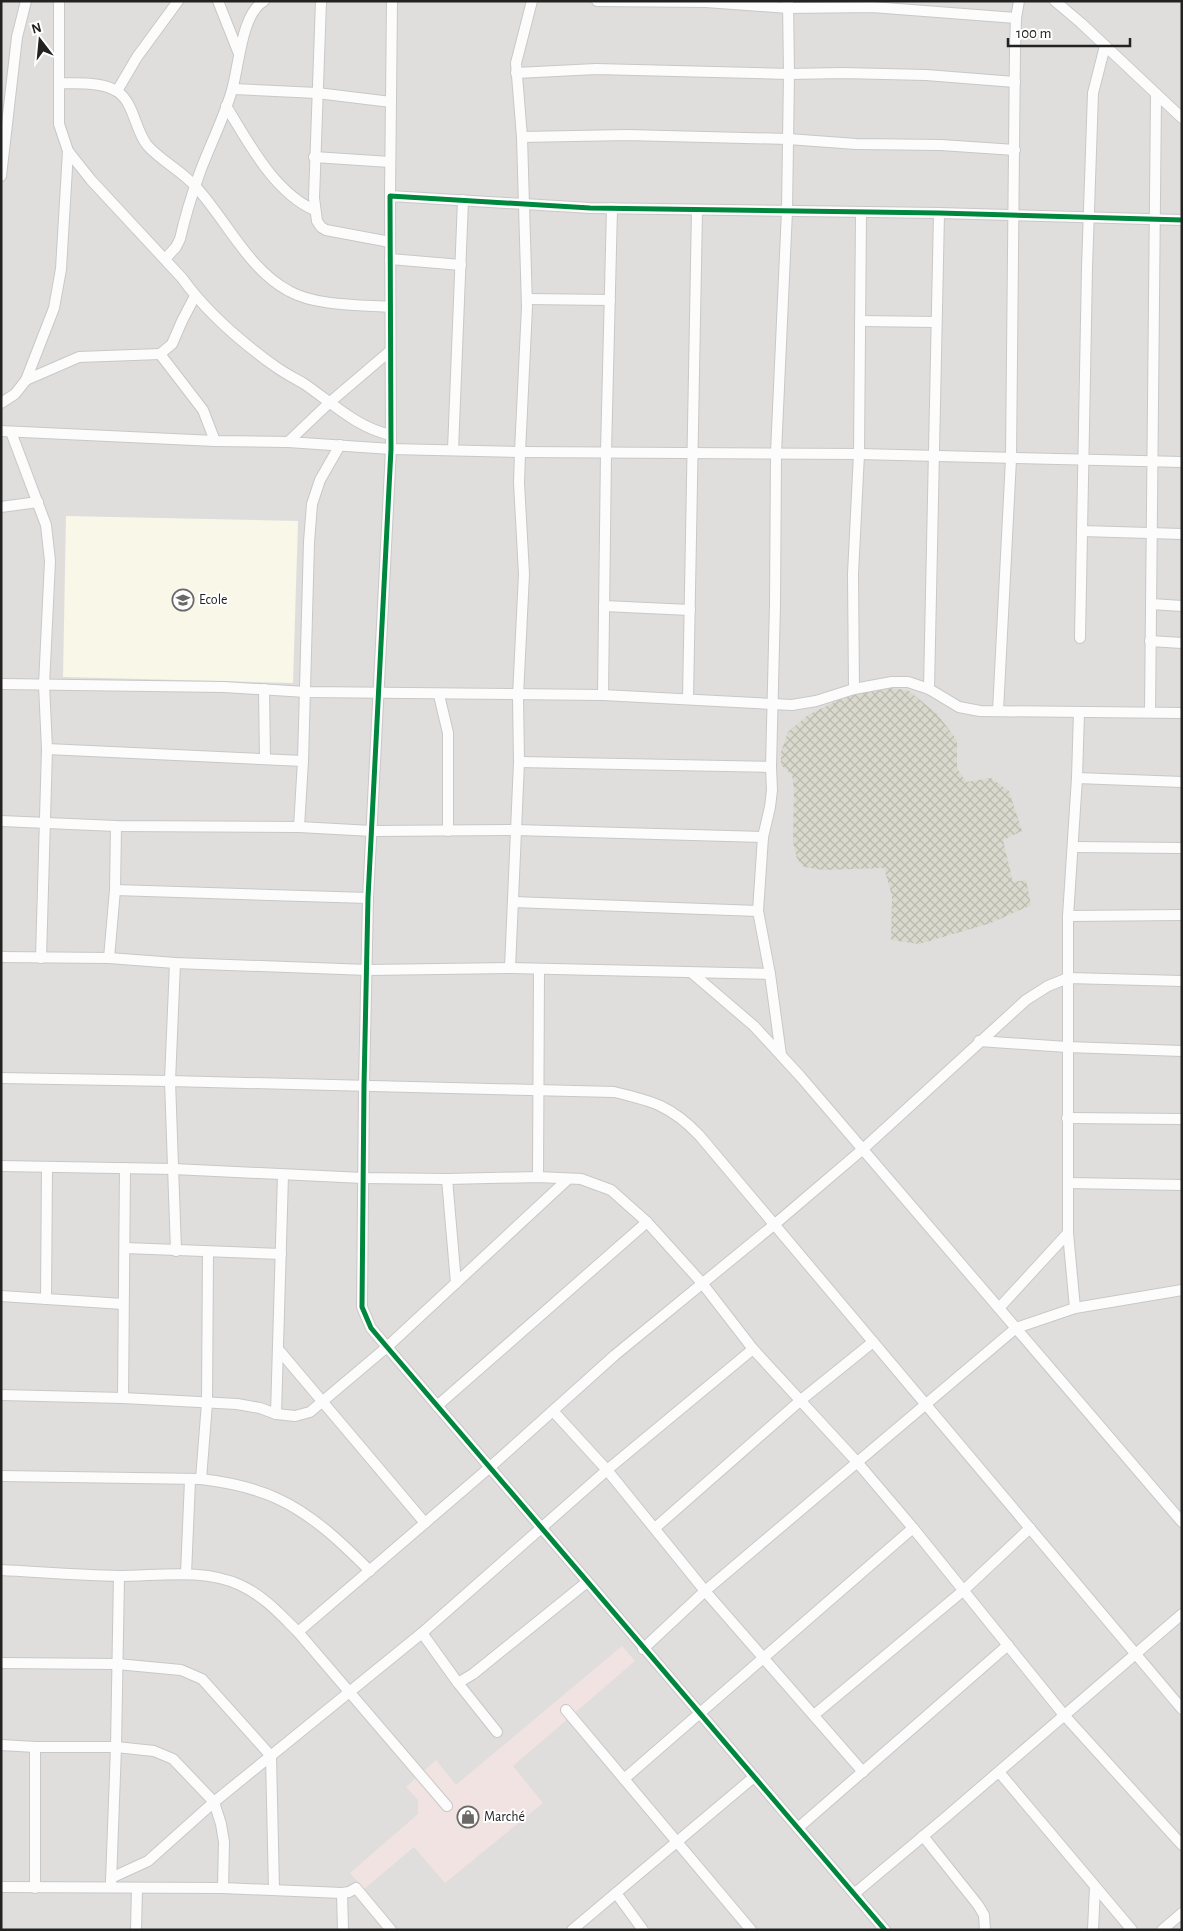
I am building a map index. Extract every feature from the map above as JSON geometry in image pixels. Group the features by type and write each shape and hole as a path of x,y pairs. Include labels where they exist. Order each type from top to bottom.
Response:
{"street":[{"path":"1,176 16,45 26,1"},
{"path":"117,91 137,57 178,1"},
{"path":"218,1 239,54"},
{"path":"165,259 176,247 180,239 196,186 232,89 239,54 253,14 264,1"},
{"path":"321,1 314,157 314,210 316,221 326,230 390,242"},
{"path":"392,1 390,102 391,449 368,898 362,1307 371,1328 387,1348 885,1930"},
{"path":"510,968 519,762 518,696 524,574 520,452 527,299 522,137 516,63 532,1"},
{"path":"596,1 872,7 1016,18"},
{"path":"998,711 1011,459 1016,18 1019,1"},
{"path":"1055,1 1182,118"},
{"path":"61,2 59,124 68,151 91,180 182,278 195,296 242,341 277,368 364,426 391,436"},
{"path":"781,1055 770,974 758,911 763,837 772,790 770,767 775,604 776,453 787,211 788,5"},
{"path":"1080,638 1093,93 1105,46"},
{"path":"516,73 596,69 789,74 843,73 917,75 1015,82"},
{"path":"59,83 108,87 124,96 140,134 148,145 196,186 254,262 275,283 291,293 335,304 390,307"},
{"path":"232,89 317,92 390,102"},
{"path":"1150,712 1156,94"},
{"path":"226,106 262,162 280,184 299,202 314,210"},
{"path":"522,137 627,135 788,139 856,144 941,145 1014,150"},
{"path":"1,403 15,394 26,380 54,308 61,269 68,151"},
{"path":"314,157 390,162"},
{"path":"390,196 612,208 939,213 1182,220"},
{"path":"453,450 463,200"},
{"path":"603,695 612,208"},
{"path":"688,699 696,210"},
{"path":"854,689 853,574 859,454 861,213"},
{"path":"929,689 939,213"},
{"path":"390,260 461,265"},
{"path":"26,380 79,357 160,354 172,344 195,296"},
{"path":"527,299 610,300"},
{"path":"860,321 936,322"},
{"path":"288,442 329,402 390,351"},
{"path":"160,354 203,410 216,442"},
{"path":"41,958 47,748 44,685 50,561 46,524 6,432 216,442 288,442 391,449 520,452 859,454 1182,462"},
{"path":"299,827 306,692 309,542 312,504 320,480 340,445"},
{"path":"1,507 38,502"},
{"path":"1082,531 1182,534"},
{"path":"1151,604 1182,606"},
{"path":"604,606 690,610"},
{"path":"1150,641 1182,643"},
{"path":"1,684 264,689 379,694 603,695 802,704 854,689 892,682 908,682 929,689 959,707 998,711 1182,713"},
{"path":"264,689 265,759"},
{"path":"439,695 448,734 448,831"},
{"path":"1075,1308 1068,1232 1067,1047 1068,916 1077,778 1079,712"},
{"path":"47,748 303,761"},
{"path":"519,762 770,767"},
{"path":"1077,778 1182,782"},
{"path":"1,821 116,826 299,827 372,831 515,830 763,837"},
{"path":"109,958 116,890 116,826"},
{"path":"1073,847 1182,848"},
{"path":"116,890 368,898"},
{"path":"513,902 758,911"},
{"path":"1068,916 1182,916"},
{"path":"1,957 109,958 175,963 368,970 510,968 692,974 770,974"},
{"path":"175,963 170,1081 176,1251"},
{"path":"538,1177 539,970"},
{"path":"692,974 754,1026 781,1055 1182,1522"},
{"path":"298,1632 490,1468 614,1354 775,1224 863,1149 1026,1000 1048,986 1068,978 1182,981"},
{"path":"979,1041 1067,1047 1182,1051"},
{"path":"1,1078 614,1092 654,1102 671,1110 699,1135 775,1224 1182,1709"},
{"path":"1067,1118 1182,1119"},
{"path":"1,1166 174,1169 363,1178 538,1177 593,1182 611,1190 647,1222 702,1283 753,1349 858,1462 1064,1715 1182,1845"},
{"path":"46,1299 47,1167"},
{"path":"123,1398 122,1304 125,1248 125,1168"},
{"path":"276,1414 283,1175"},
{"path":"447,1179 456,1282"},
{"path":"1,1395 123,1398 237,1404 260,1408 276,1414 295,1416 310,1412 387,1348 568,1179"},
{"path":"1068,1183 1182,1185"},
{"path":"437,1406 647,1222"},
{"path":"999,1308 1068,1232"},
{"path":"125,1248 281,1254"},
{"path":"201,1479 207,1403 208,1252"},
{"path":"643,1649 705,1591 1016,1328 1075,1308 1182,1290"},
{"path":"1,1296 122,1304"},
{"path":"655,1528 801,1400 873,1342"},
{"path":"278,1349 425,1523"},
{"path":"111,1883 148,1861 214,1802 422,1633 607,1470 753,1349"},
{"path":"553,1411 607,1470 705,1591 864,1772"},
{"path":"1,1476 201,1479 230,1483 276,1498 336,1538 370,1571"},
{"path":"186,1574 190,1480"},
{"path":"624,1779 913,1528"},
{"path":"814,1715 964,1590 1030,1528"},
{"path":"1,1570 119,1576 186,1574 215,1578 238,1584 263,1598 298,1632 447,1806"},
{"path":"111,1883 119,1576"},
{"path":"458,1683 473,1674 587,1582"},
{"path":"854,1894 1182,1614"},
{"path":"422,1633 497,1732"},
{"path":"798,1828 1008,1645"},
{"path":"1,1663 117,1664 181,1670 202,1679 271,1756 274,1889"},
{"path":"566,1710 752,1930"},
{"path":"1,1745 116,1747 154,1751 166,1755 181,1766 214,1802 224,1842 223,1888"},
{"path":"35,1747 36,1888"},
{"path":"999,1772 1132,1930"},
{"path":"572,1930 754,1777"},
{"path":"923,1836 978,1905 984,1915 985,1930"},
{"path":"1,1886 36,1888 111,1883 137,1888 274,1889 342,1893 356,1888 391,1930"},
{"path":"1093,1930 1095,1887"},
{"path":"136,1930 137,1888"},
{"path":"342,1893 343,1930"},
{"path":"616,1893 644,1930"},
{"path":"1162,1930 1182,1913"}],"shaded area":[{"path":"1,1 1182,1 1182,1930 1,1930"},
{"path":"66,516 298,521 293,683 63,677"},
{"path":"893,688 909,691 937,714 957,740 957,768 966,782 991,778 1009,791 1022,831 1003,840 1013,882 1026,880 1031,905 991,923 919,944 891,940 892,896 884,868 823,870 804,867 797,859 793,842 794,789 792,775 781,765 781,752 788,732 808,715 863,691"},
{"path":"622,1646 635,1661 513,1766 543,1803 445,1883 414,1847 364,1889 350,1873 418,1814 418,1800 406,1787 436,1760 456,1785"}],"cycle path":[{"path":"885,1930 371,1328 362,1307 368,898 391,449 390,196 590,208 939,213 1182,220"}],"place":[{"name":"Ecole","path":"183,600"},
{"name":"Marché","path":"468,1817"}]}
